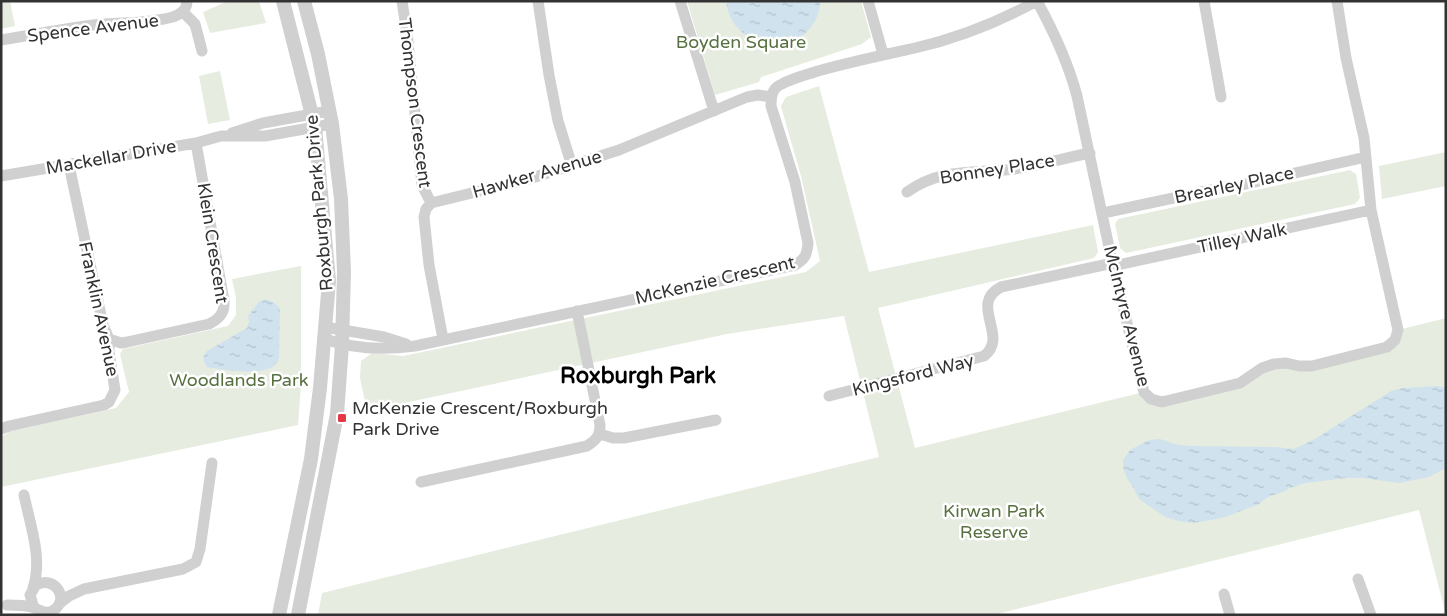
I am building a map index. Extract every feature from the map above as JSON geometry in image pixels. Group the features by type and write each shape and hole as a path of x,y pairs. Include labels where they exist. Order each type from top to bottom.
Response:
{"street":[{"name":"Thompson Crescent","path":"402,1 408,41 422,185 431,203"},
{"path":"538,1 558,121 572,166"},
{"path":"680,1 714,110"},
{"path":"868,1 883,54"},
{"path":"771,97 774,90 781,84 835,66 939,42 977,30 1008,17 1037,1"},
{"name":"McIntyre Avenue","path":"1037,1 1060,44 1071,73 1113,264 1144,392 1151,399 1162,402 1240,383 1251,378 1262,368 1274,364 1286,363 1312,366 1388,347 1395,340 1398,330 1372,210 1359,111 1346,58 1337,1"},
{"path":"1204,1 1221,97"},
{"name":"Roxburgh Park Drive","path":"298,615 337,414 343,329 344,272 342,208 330,117 318,54 304,2"},
{"name":"Roxburgh Park Drive","path":"279,615 311,459 329,281 313,121 284,6"},
{"name":"Spence Avenue","path":"1,40 92,25 148,22 174,16 185,7 195,24 202,51"},
{"name":"Hawker Avenue","path":"431,203 529,179 572,166 619,150 747,97 771,97"},
{"name":"McKenzie Crescent","path":"324,333 342,345 390,348 415,346 795,265 803,260 808,253 808,243 795,182 771,106 771,97"},
{"name":"Mackellar Drive","path":"1,176 221,136 264,136 330,117"},
{"name":"Klein Crescent","path":"109,339 127,342 209,324 221,316 225,307 196,142"},
{"name":"Bonney Place","path":"907,192 920,183 936,177 967,172 1015,169 1090,153"},
{"name":"Brearley Place","path":"1103,213 1210,190 1224,189 1366,157"},
{"name":"Franklin Avenue","path":"1,429 15,424 96,407 109,402 115,390 109,352 109,339 103,325 69,165"},
{"path":"431,203 426,209 424,217 429,264 443,339"},
{"name":"Tilley Walk","path":"1113,264 1372,210"},
{"name":"Kingsford Way","path":"829,396 984,356 990,352 994,338 987,310 992,291 1001,287 1113,264"},
{"path":"421,482 587,446 595,441 600,434 600,425 577,311"},
{"name":"McKenzie Crescent","path":"324,333 343,329 384,337 399,343 415,346"},
{"path":"600,434 613,438 624,438 716,420"},
{"path":"4,606 22,599 40,583 49,582 67,589 84,589 183,569 196,562 200,549 212,463"},
{"path":"24,495 38,560 37,576 30,600 39,611"},
{"path":"38,560 60,594 57,608"},
{"path":"1358,579 1370,615"},
{"path":"4,606 49,612 57,608 69,596 84,589"},
{"path":"1224,594 1230,615"}],"green space":[{"path":"1,1 10,1 15,26 1,29"},
{"path":"228,1 259,1 266,23 210,33 203,12"},
{"name":"Boyden Square","path":"687,1 861,1 871,37 862,44 761,77 759,82 715,95"},
{"path":"220,71 230,120 208,124 199,76"},
{"name":"Kirwan Park Reserve","path":"819,86 869,272 1093,225 1098,252 1094,258 878,308 915,448 1144,392 1151,399 1240,383 1262,368 1299,366 1387,347 1398,330 1446,318 1446,615 1419,510 993,615 318,615 322,593 879,457 844,316 727,334 367,411 360,378 361,361 372,353 403,356 806,272 820,261 801,176 781,106 786,97"},
{"path":"1446,152 1446,186 1382,199 1379,166"},
{"path":"1350,170 1356,174 1360,198 1355,204 1126,253 1120,248 1115,224 1118,219"},
{"name":"Woodlands Park","path":"301,266 301,385 298,425 1,487 1,437 11,431 116,408 129,392 120,354 123,349 228,326 236,315 236,298 232,279"}],"water":[{"path":"726,1 820,1 818,14 808,31 792,42 792,35 784,38 782,45 772,45 753,40 745,35 732,20"},
{"path":"263,300 273,302 280,309 279,356 277,363 264,370 254,371 233,371 207,367 204,355 207,351 247,328 248,316 259,302"},
{"path":"1437,386 1446,388 1446,468 1429,477 1399,483 1363,478 1346,478 1305,483 1268,497 1259,504 1228,516 1192,523 1165,517 1139,499 1123,468 1123,460 1130,450 1149,440 1160,439 1174,444 1189,446 1294,449 1315,439 1391,391 1403,388"}],"place":[{"name":"McKenzie Crescent/Roxburgh Park Drive","path":"342,418"}],"district":[{"name":"Roxburgh Park","path":"638,376"}]}
